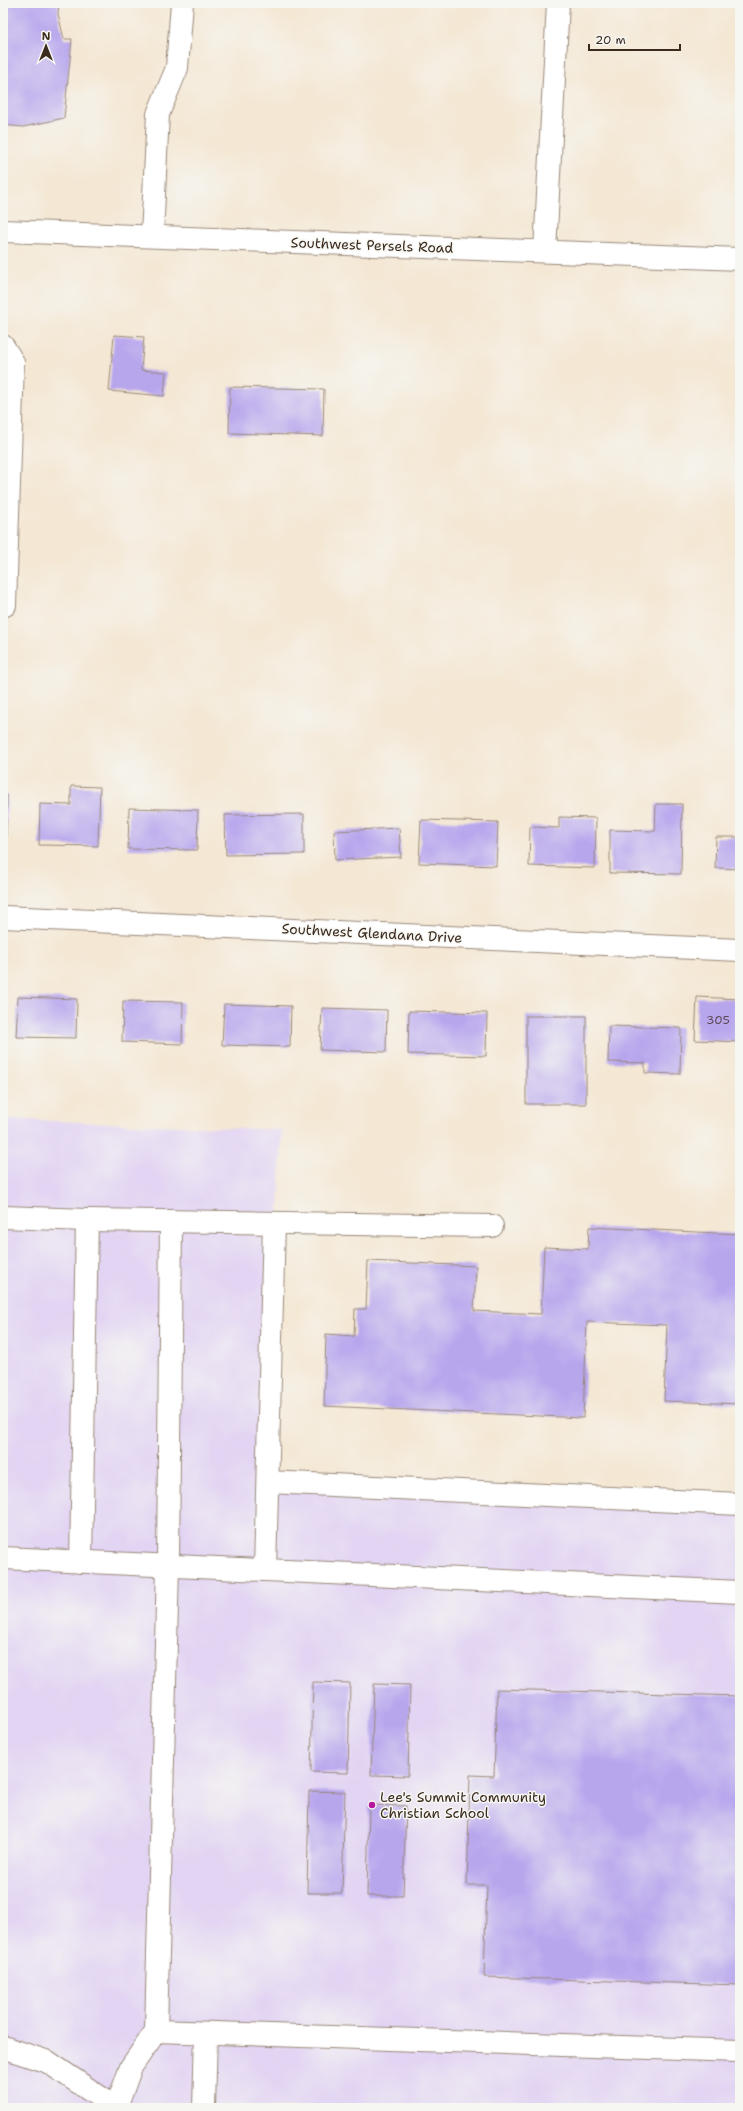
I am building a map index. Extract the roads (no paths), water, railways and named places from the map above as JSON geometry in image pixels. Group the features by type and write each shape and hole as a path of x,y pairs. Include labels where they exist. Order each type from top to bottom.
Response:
{"street":[{"path":"152,236 158,114 176,68 182,3"},
{"path":"545,251 558,3"},
{"name":"Southwest Persels Road","path":"3,231 545,251 740,260"},
{"path":"3,346 13,362 5,605 3,606"},
{"name":"Southwest Glendana Drive","path":"3,917 740,950"},
{"path":"3,1217 87,1220 492,1226"},
{"path":"81,1562 87,1220"},
{"path":"3,2047 48,2062 116,2108 130,2067 156,2031 168,1566 171,1221"},
{"path":"265,1570 274,1223"},
{"path":"268,1482 740,1504"},
{"path":"3,1558 740,1592"},
{"path":"156,2031 740,2051"},
{"path":"204,2108 206,2033"}],"place":[{"name":"Lee's Summit Community Christian School","path":"372,1805"}]}
